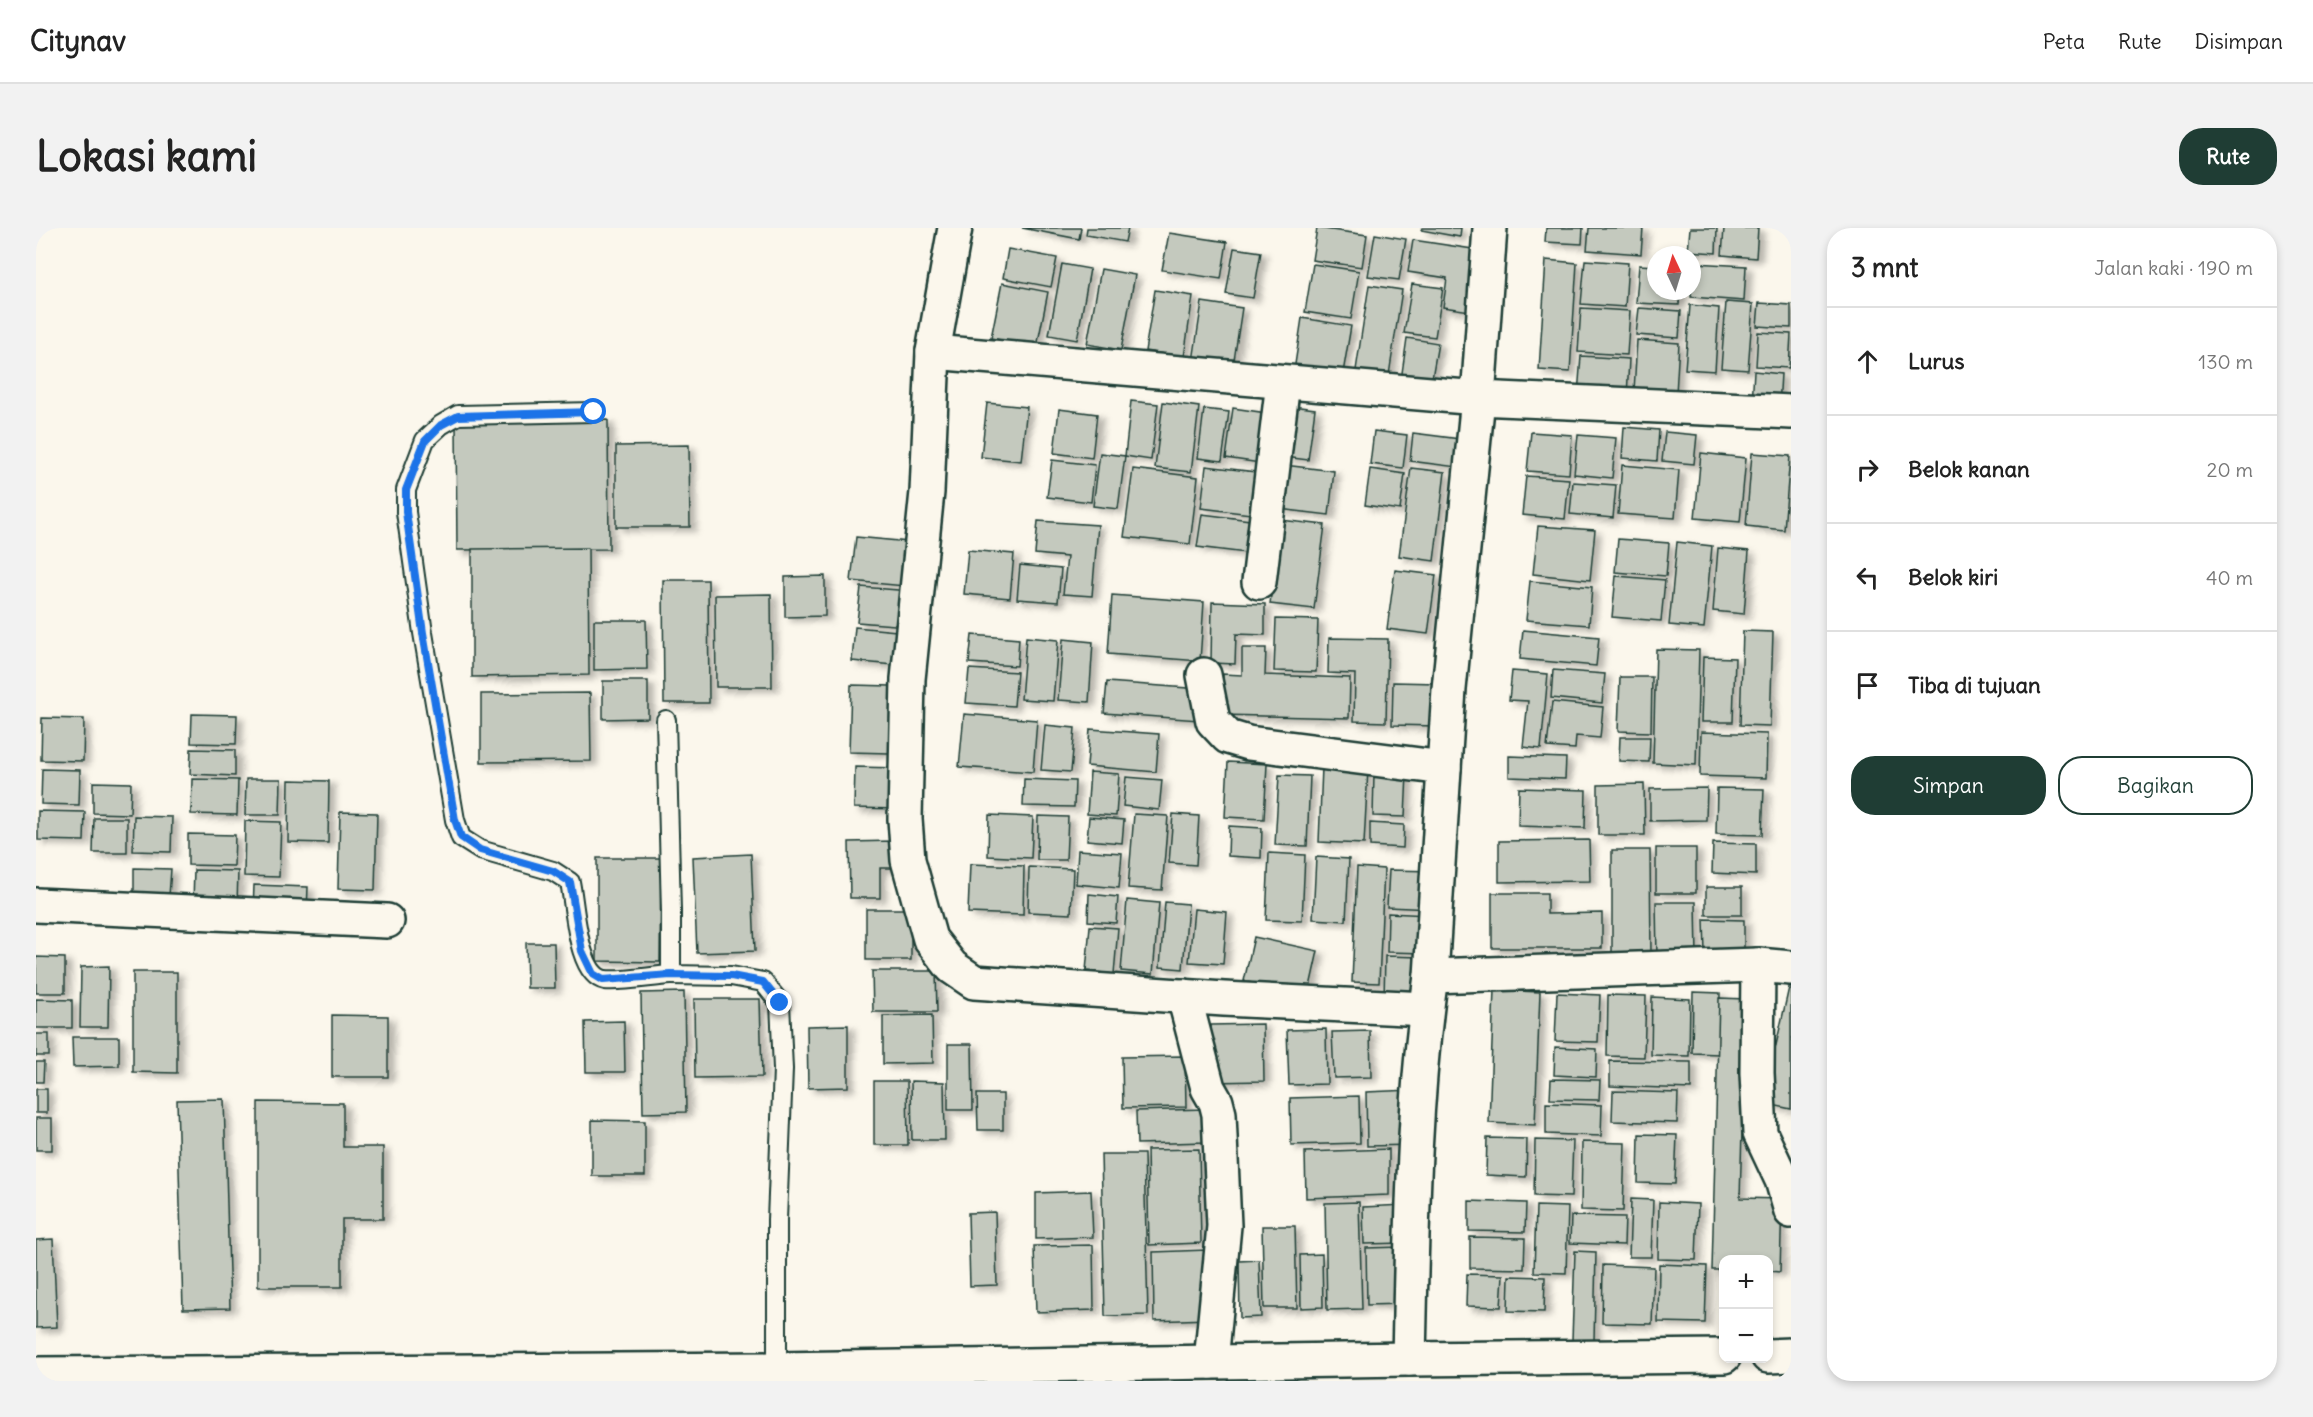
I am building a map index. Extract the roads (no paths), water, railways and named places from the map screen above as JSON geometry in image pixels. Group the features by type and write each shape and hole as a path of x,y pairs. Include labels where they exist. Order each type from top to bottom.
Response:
{"main road":[{"path":"955,228 933,352 927,492 908,679 905,819 908,860 930,939 952,967 974,982 1426,1009"},
{"path":"1409,1359 1413,1173 1426,1009 1431,976 1449,689 1478,398 1490,228"},
{"path":"933,352 1478,398 1791,412"},
{"path":"1259,582 1283,382"},
{"path":"1204,675 1213,721 1228,737 1248,743 1444,768"},
{"path":"36,905 387,921"},
{"path":"1431,976 1758,965 1791,968"},
{"path":"1758,965 1757,1073 1760,1133 1782,1180 1791,1211"},
{"path":"1184,996 1208,1088 1216,1102 1219,1114 1224,1226 1211,1362"},
{"path":"36,1374 777,1355 1211,1362 1719,1356"}],"lane":[{"path":"594,412 458,416 441,425 425,441 406,490 406,512 427,656 455,820 461,837 480,850 553,871 570,882 582,951 593,974 603,980 671,975 731,976 763,982 780,1003 783,1069 776,1279 777,1355"},
{"path":"666,720 671,975"}]}
